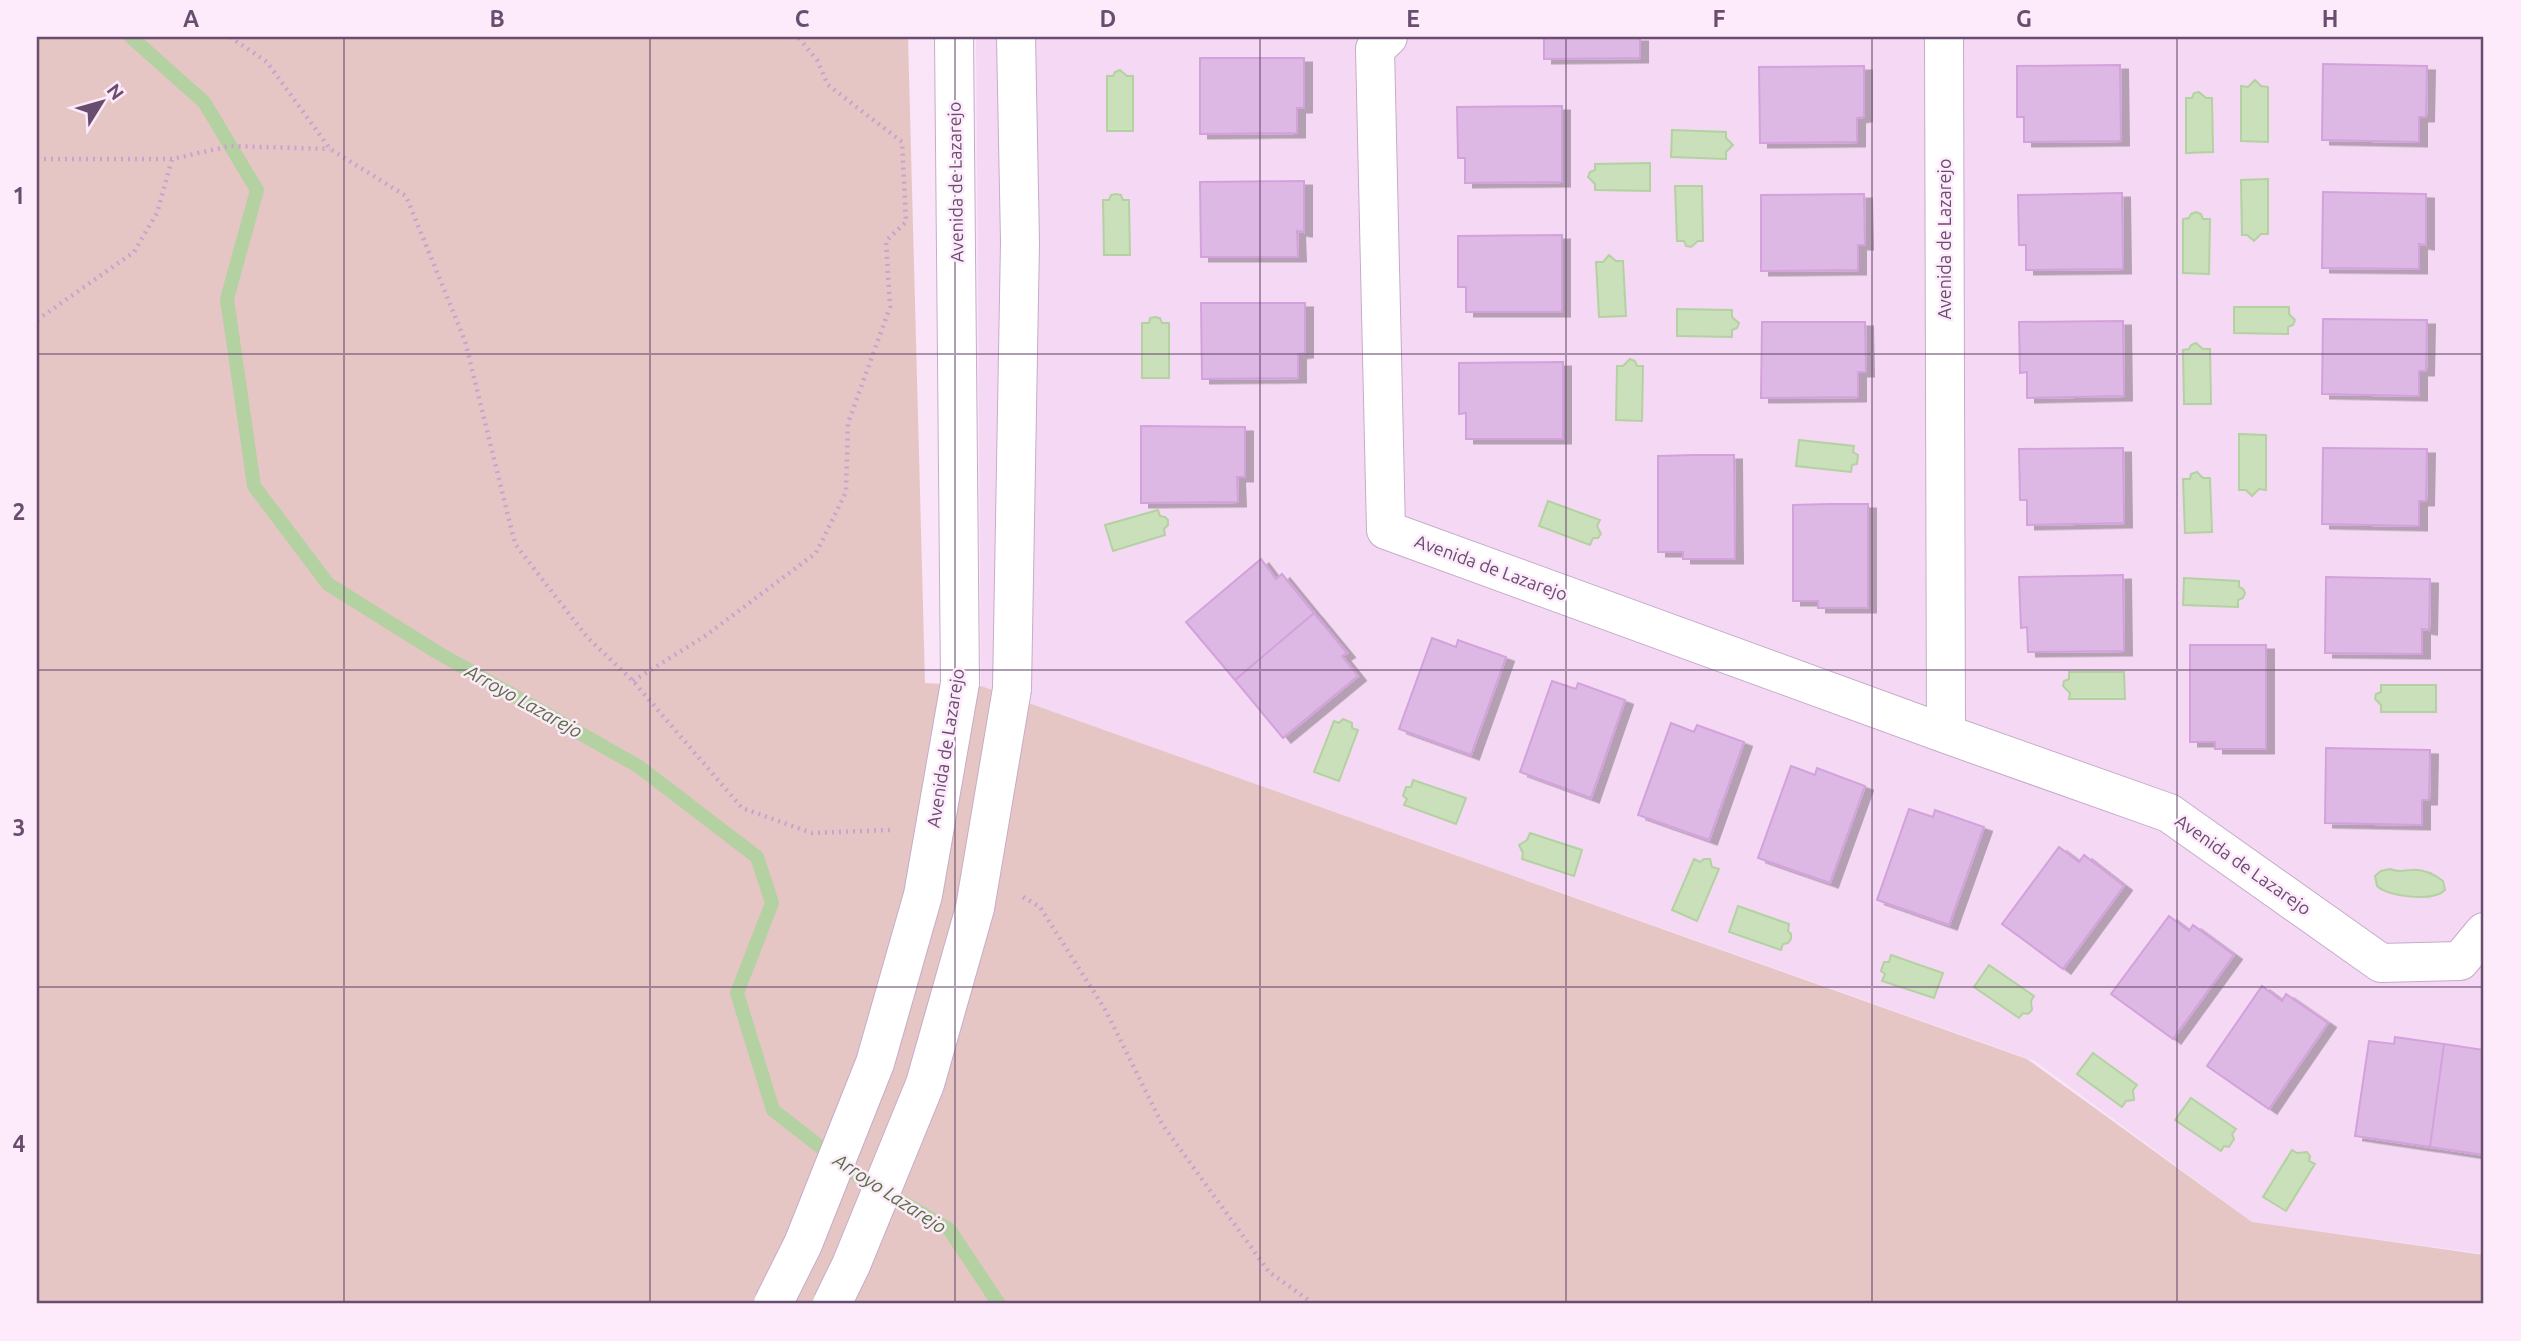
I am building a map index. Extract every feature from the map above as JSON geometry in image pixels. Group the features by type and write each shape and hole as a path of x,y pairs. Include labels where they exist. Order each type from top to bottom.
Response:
{"street":[{"name":"Avenida de Lazarejo","path":"773,1304 803,1244 875,1063 923,895 960,683 954,37"},
{"path":"832,1304 852,1265 925,1084 975,908 1012,689 1020,242 1017,37"},
{"name":"Avenida de Lazarejo","path":"1388,37 1375,49 1386,530 2169,813 2381,962 2460,961 2484,932"},
{"name":"Avenida de Lazarejo","path":"1944,37 1946,734"}],"path":[{"path":"230,37 267,62 330,149 406,196 465,341 515,544 587,637 633,681 742,807 812,833 893,830"},
{"path":"633,681 705,636 816,553 846,492 848,423 890,307 886,242 906,222 902,142 828,85 817,60 798,37"},
{"path":"37,159 172,159 230,146 330,149"},
{"path":"37,320 134,252 157,213 172,159"},
{"path":"1016,894 1040,906 1106,1011 1162,1124 1261,1261 1269,1272 1314,1304"}],"shaded area":[{"path":"37,37 908,37 925,683 981,686 2027,1059 2252,1222 2484,1255 2484,1304 37,1304"},
{"path":"976,37 2484,37 2484,1254 2252,1222 2035,1061 981,686"},
{"path":"1120,70 1127,76 1133,76 1133,131 1107,131 1107,76 1113,76"},
{"path":"2255,80 2261,86 2268,87 2268,142 2241,141 2241,86 2248,87"},
{"path":"2199,92 2206,98 2212,98 2213,152 2186,153 2186,98 2192,98 2194,93"},
{"path":"1672,130 1726,132 1726,138 1733,145 1726,152 1726,159 1671,157"},
{"path":"1650,163 1650,191 1595,190 1595,184 1588,177 1590,172 1595,170 1595,164"},
{"path":"2268,179 2268,234 2261,234 2254,241 2247,235 2242,235 2241,180"},
{"path":"1675,186 1702,186 1703,241 1698,241 1691,247 1686,246 1684,241 1677,241"},
{"path":"1111,195 1121,195 1123,200 1129,200 1130,255 1104,255 1103,200 1109,200"},
{"path":"2196,212 2201,214 2203,219 2210,219 2209,274 2183,273 2183,219"},
{"path":"1609,255 1616,261 1623,261 1626,316 1599,317 1596,262 1603,262"},
{"path":"2234,307 2289,307 2289,314 2295,320 2293,325 2288,327 2288,334 2234,333"},
{"path":"1677,309 1732,310 1732,317 1739,323 1737,328 1732,330 1732,337 1677,336"},
{"path":"1150,318 1160,318 1162,323 1169,323 1169,378 1142,378 1142,323 1149,323"},
{"path":"2196,343 2203,349 2210,349 2211,404 2184,404 2183,350"},
{"path":"1630,359 1635,361 1637,366 1643,366 1642,421 1616,420 1617,366 1623,366"},
{"path":"2239,434 2266,435 2266,490 2259,489 2252,496 2246,490 2239,490"},
{"path":"1799,440 1854,446 1853,452 1858,455 1857,464 1852,465 1851,472 1796,466"},
{"path":"2197,472 2203,478 2210,478 2212,532 2185,533 2183,479 2190,479 2191,474"},
{"path":"1548,501 1600,520 1597,526 1601,534 1598,538 1593,538 1590,545 1539,526"},
{"path":"1158,510 1160,516 1168,520 1164,529 1165,535 1113,551 1105,525"},
{"path":"2184,578 2239,581 2239,587 2245,593 2243,598 2238,600 2238,607 2183,605"},
{"path":"2069,672 2124,672 2125,699 2069,699 2070,693 2063,686 2064,681 2069,679"},
{"path":"2381,685 2436,685 2436,712 2381,712 2381,705 2375,699 2376,694 2381,692"},
{"path":"1343,719 1358,730 1339,781 1314,772 1334,721 1339,723"},
{"path":"1413,780 1466,798 1456,824 1404,805 1407,799 1403,796 1406,787 1411,787"},
{"path":"1530,833 1582,850 1574,876 1522,859 1523,853 1519,845 1527,840"},
{"path":"1694,859 1700,862 1710,859 1712,867 1719,869 1697,921 1672,910"},
{"path":"2390,869 2428,872 2443,881 2445,890 2431,896 2411,897 2383,890 2377,886 2375,876"},
{"path":"1738,906 1789,924 1791,939 1783,944 1781,950 1729,932"},
{"path":"1891,955 1943,973 1934,998 1882,981 1885,974 1881,971 1884,962 1889,962"},
{"path":"1989,965 2034,996 2031,1001 2032,1010 2028,1014 2023,1013 2019,1018 1974,987"},
{"path":"2093,1053 2137,1085 2133,1090 2134,1100 2126,1101 2122,1107 2077,1074"},
{"path":"2191,1098 2236,1129 2229,1147 2224,1146 2221,1151 2175,1120"},
{"path":"2292,1150 2297,1153 2307,1152 2309,1161 2315,1164 2286,1211 2263,1197"}],"building":[{"path":"1544,37 1640,37 1640,58 1544,59"},
{"path":"1200,58 1304,58 1304,108 1297,108 1297,133 1200,134"},
{"path":"2323,64 2427,66 2426,117 2419,117 2419,142 2322,140"},
{"path":"2120,65 2121,141 2024,142 2024,117 2017,117 2017,66"},
{"path":"1864,66 1864,117 1857,118 1857,142 1760,143 1759,67"},
{"path":"1562,106 1562,182 1465,183 1465,158 1458,158 1457,107"},
{"path":"1304,181 1304,232 1297,231 1298,257 1201,257 1200,182"},
{"path":"2323,192 2426,194 2426,245 2419,244 2419,269 2322,268"},
{"path":"2122,193 2123,269 2026,270 2026,245 2019,245 2018,195"},
{"path":"1864,194 1865,245 1858,245 1858,270 1761,271 1761,195"},
{"path":"1562,235 1562,312 1466,312 1466,287 1458,287 1458,236"},
{"path":"1201,303 1305,303 1305,353 1298,354 1298,378 1202,379"},
{"path":"2323,319 2427,320 2426,371 2419,371 2419,396 2322,394"},
{"path":"2123,321 2124,396 2027,398 2027,372 2020,373 2019,322"},
{"path":"1762,322 1865,322 1866,372 1858,372 1858,397 1761,398"},
{"path":"1563,362 1563,439 1466,439 1466,413 1459,414 1459,363"},
{"path":"1141,426 1245,427 1245,477 1237,477 1238,502 1141,503"},
{"path":"2123,448 2124,523 2027,525 2027,500 2020,500 2019,449"},
{"path":"2323,448 2427,449 2426,501 2419,501 2419,526 2322,524"},
{"path":"1734,455 1735,559 1683,559 1683,552 1658,552 1658,456"},
{"path":"1868,504 1868,608 1818,608 1818,601 1793,601 1793,505"},
{"path":"1261,559 1276,579 1282,574 1314,613 1235,680 1186,622"},
{"path":"2123,575 2124,651 2028,652 2027,627 2021,628 2019,577"},
{"path":"2326,577 2430,579 2429,630 2422,629 2422,654 2325,653"},
{"path":"1314,613 1347,653 1342,656 1358,676 1283,738 1235,680"},
{"path":"1432,638 1456,647 1458,640 1506,657 1471,755 1399,729"},
{"path":"2190,645 2266,645 2266,749 2215,749 2215,742 2190,742"},
{"path":"1552,681 1576,689 1578,683 1625,700 1591,798 1520,772"},
{"path":"1671,723 1694,732 1697,725 1744,742 1709,840 1638,815"},
{"path":"2326,748 2430,750 2429,800 2422,800 2422,825 2325,823"},
{"path":"1791,766 1815,775 1817,768 1865,786 1830,883 1758,858"},
{"path":"1909,809 1933,817 1935,810 1984,827 1949,925 1877,900"},
{"path":"2059,847 2079,862 2084,855 2124,886 2063,969 2002,924"},
{"path":"2169,916 2189,931 2193,925 2234,955 2173,1039 2111,994"},
{"path":"2262,986 2282,1001 2286,994 2328,1023 2269,1109 2207,1066"},
{"path":"2395,1037 2444,1044 2430,1147 2355,1136 2369,1041 2394,1044"},
{"path":"2444,1044 2484,1050 2484,1155 2430,1147"}],"waterway":[{"name":"Arroyo Lazarejo","path":"131,37 204,102 257,190 227,299 254,486 328,584 435,651 638,766 757,857 772,903 737,993 773,1110 859,1177 949,1229 999,1304"}]}
